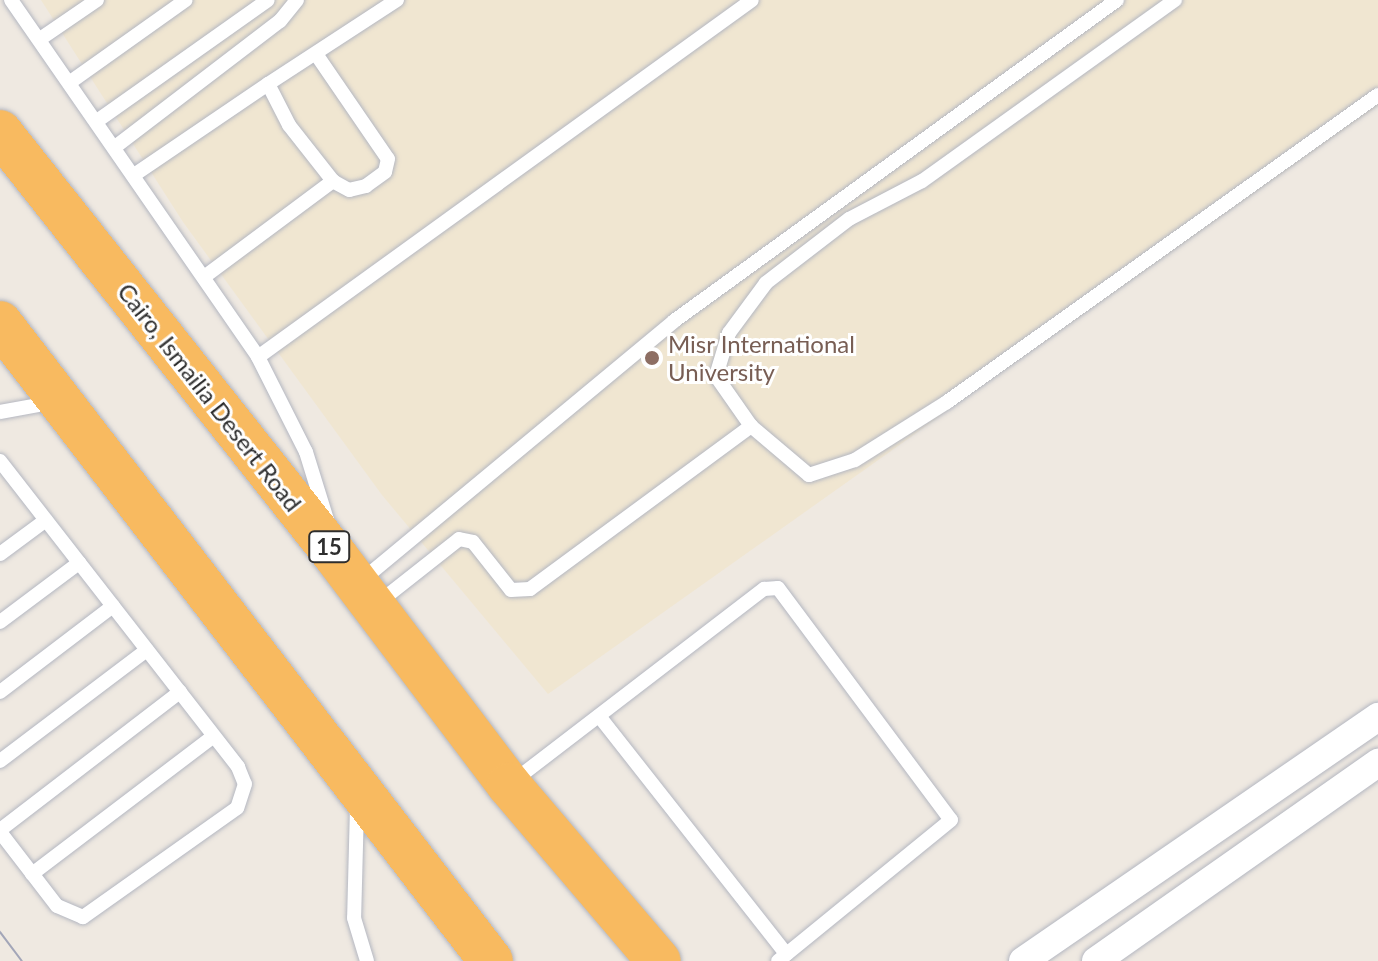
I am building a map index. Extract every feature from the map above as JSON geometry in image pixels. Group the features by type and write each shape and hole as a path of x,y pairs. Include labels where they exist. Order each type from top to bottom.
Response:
{"highway":[{"name":"Cairo, Ismailia Desert Road","path":"0,132 356,582 509,785 659,961"},
{"path":"0,323 491,961"}],"street":[{"path":"1023,961 1378,717"},
{"path":"1096,961 1378,763"},
{"path":"1221,825 1245,857"}],"lane":[{"path":"11,0 258,357 306,452 356,582"},
{"path":"40,39 97,0"},
{"path":"69,83 186,0"},
{"path":"97,121 268,0"},
{"path":"115,147 280,21 297,0"},
{"path":"134,175 397,0"},
{"path":"258,357 752,0"},
{"path":"356,582 674,321 1117,0"},
{"path":"1175,0 922,181 849,219 766,283 729,333 716,376 751,426 809,475 855,460 947,402 1378,95"},
{"path":"268,84 289,125 333,181 349,190 366,186 385,172 388,159 316,54"},
{"path":"204,277 333,181"},
{"path":"0,412 60,403"},
{"path":"356,582 459,539 473,542 511,590 530,589 751,426"},
{"path":"0,461 6,482 46,520 180,692 243,774 245,793 237,808 83,917 62,911 0,831 180,692"},
{"path":"0,554 46,520"},
{"path":"0,622 79,563"},
{"path":"509,785 764,589 778,588 951,820 782,958 599,716"},
{"path":"0,692 113,606"},
{"path":"0,761 147,650"},
{"path":"32,874 214,736"},
{"path":"351,779 360,837 354,918 367,961"}],"shaded area":[{"name":"Misr International University","path":"41,0 1378,0 1378,106 548,694 382,495 183,222"}],"tram line":[{"path":"0,932 22,961"}],"place":[{"name":"Misr International University","path":"652,358"}]}
